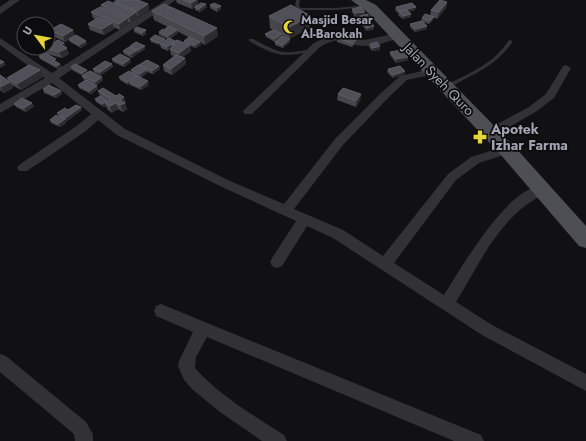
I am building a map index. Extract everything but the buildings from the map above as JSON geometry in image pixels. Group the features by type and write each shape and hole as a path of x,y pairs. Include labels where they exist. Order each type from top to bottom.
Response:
{"main road":[{"name":"Jalan Syeh Quro","path":"366,3 544,190 585,236"}],"street":[{"path":"0,11 16,0"},
{"path":"0,109 166,8 172,0"},
{"path":"248,111 325,39 336,36 366,43 397,36"},
{"path":"0,42 52,78 97,115 121,132 351,241 384,265 446,305 510,343 586,383"},
{"path":"490,133 533,109 550,96 566,68"},
{"path":"286,211 309,178 338,142 384,95 404,78 431,72"},
{"path":"23,168 82,128 97,115"},
{"path":"384,265 452,177 475,160 506,150"},
{"path":"446,305 500,221 513,206 524,198 536,191 544,190"},
{"path":"277,262 304,219"},
{"path":"161,311 475,441"},
{"path":"204,330 187,360 186,367 192,378 237,414 278,441"},
{"path":"1,365 80,428 84,434 84,441"}],"lane":[{"path":"298,0 297,6 300,9 336,9 366,3"},
{"path":"251,40 273,53 282,55 312,50"},
{"path":"447,88 494,62 505,52 511,41"}],"place":[{"name":"Masjid Besar Al-Barokah","path":"290,27"},
{"name":"Apotek Izhar Farma","path":"480,137"}]}
